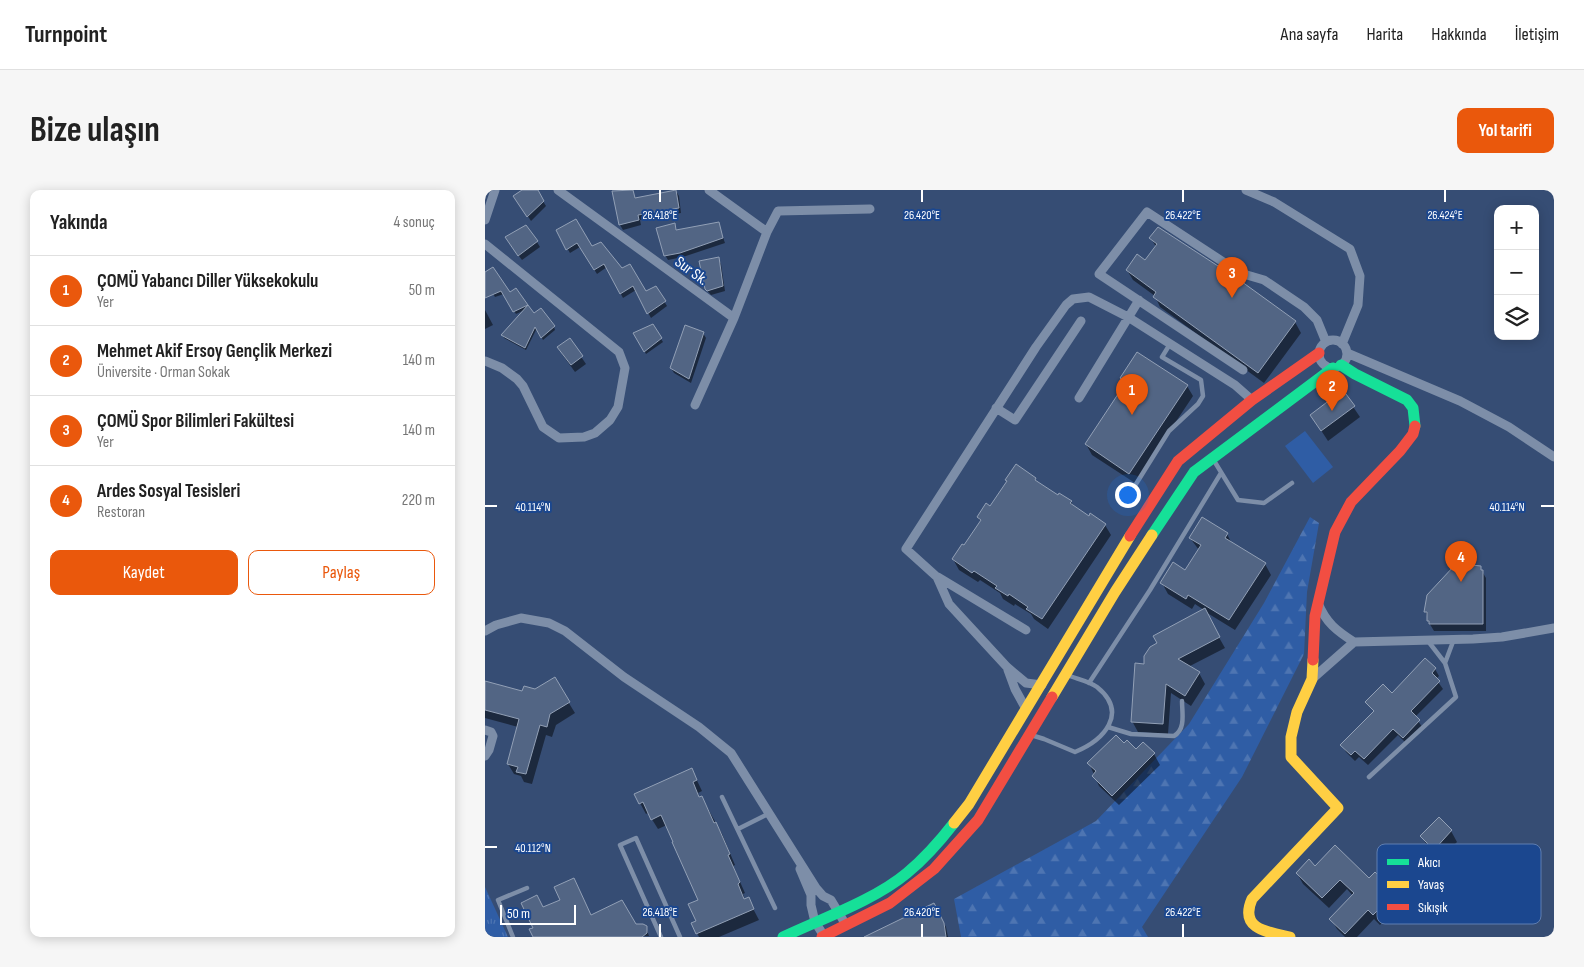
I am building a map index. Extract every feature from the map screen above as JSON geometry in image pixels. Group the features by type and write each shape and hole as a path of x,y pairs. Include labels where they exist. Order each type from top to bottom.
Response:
{"street":[{"path":"485,220 495,190"},
{"name":"Sur Sk.","path":"559,190 734,318"},
{"path":"709,190 767,232"},
{"path":"1246,190 1274,202 1350,249 1360,276 1358,305 1342,344"},
{"path":"695,405 734,318 767,232 778,211 871,209"},
{"path":"1243,370 1099,274 1147,212 1240,273 1264,280 1304,307 1317,320 1326,342"},
{"path":"485,244 619,352 625,368 618,407 609,420 595,434 584,437 559,438 543,427 523,386 517,379 501,368 485,361"},
{"path":"1026,630 937,577 906,549 1036,346 1066,305 1073,300 1089,297 1170,343 1235,385 1252,400"},
{"path":"1079,398 1139,300"},
{"path":"996,408 1015,420 1081,321"},
{"path":"1290,937 1256,928 1249,918 1249,908 1253,899 1338,808 1291,757 1291,737 1297,712 1312,679 1314,624 1317,601 1330,548 1340,519 1351,502 1387,465 1413,434 1415,424 1413,408 1407,400 1355,374 1337,367 1324,365 1319,358 1322,345 1335,340 1342,344 1347,353 1460,401 1509,427 1554,456"},
{"path":"783,937 875,894 907,874 935,845 969,804 1120,551 1178,462 1252,400 1319,353"},
{"path":"485,633 520,621 548,626 563,634 623,679 697,729 728,755 799,867 811,895 815,922 823,937 890,903 934,870 978,820 1115,592 1194,472 1344,362 1347,353"},
{"path":"937,577 949,604 1007,667 1026,684 1057,689"},
{"path":"1317,601 1323,617 1340,633 1354,642 1502,637 1554,628"},
{"path":"485,633 496,625 521,618 549,623 565,631 624,677 699,727 731,753 816,888 823,896 831,900 846,925"},
{"path":"1312,679 1354,642"},
{"path":"1007,667 1015,689 1026,709 1039,719"},
{"path":"485,730 491,732 493,736 485,756"}],"lane":[{"path":"1136,484 1169,432 1198,404 1203,396 1201,380 1162,357 1170,343"},
{"path":"1211,458 1238,500 1264,503 1292,483"},
{"path":"1089,683 1150,590 1221,473"},
{"path":"1445,663 1454,639"},
{"path":"1369,776 1456,697 1445,663 1427,640"},
{"path":"1029,735 1075,752 1088,746 1107,727 1113,717 1111,707 1105,697 1097,687 1066,675"},
{"path":"1107,727 1131,734 1174,736 1182,728 1182,701"},
{"path":"722,797 775,908"},
{"path":"738,829 766,815"},
{"path":"661,937 620,845 636,838 680,937"},
{"path":"513,937 498,900 527,888"}],"green space":[{"path":"1305,431 1333,467 1313,483 1285,446"},
{"path":"1310,517 1319,523 1307,592 1304,654 1242,777 1142,927 1148,937 961,937 954,899 1096,821 1189,724 1264,603"},
{"path":"485,887 508,937 485,937"}],"building":[{"path":"522,190 538,190 544,201 527,217 513,196"},
{"path":"633,190 635,198 676,190 679,208 638,215 639,220 619,225 612,191"},
{"path":"576,219 592,246 601,242 622,268 630,264 646,291 656,286 666,301 647,314 633,286 620,294 604,264 594,270 577,243 566,250 556,230"},
{"path":"719,222 723,238 680,253 664,256 656,228 675,223 676,230"},
{"path":"526,225 538,241 518,256 505,237"},
{"path":"1158,227 1238,279 1296,321 1258,373 1153,297 1156,292 1126,270 1137,254 1145,260 1157,244 1149,238"},
{"path":"719,257 723,286 707,291 699,261"},
{"path":"493,267 510,292 516,288 528,305 513,312 501,291 485,298 485,272"},
{"path":"528,305 534,313 541,308 555,326 541,338 535,327 525,348 501,335"},
{"path":"653,324 662,338 644,352 633,333"},
{"path":"685,325 704,332 689,379 670,368"},
{"path":"570,338 583,356 571,365 557,347"},
{"path":"1137,352 1188,385 1129,474 1085,444 1126,382 1120,378"},
{"path":"1343,390 1355,406 1321,431 1310,415"},
{"path":"1016,464 1036,478 1035,480 1058,495 1059,493 1072,501 1070,503 1089,516 1090,513 1106,524 1042,619 1026,609 1028,607 1009,594 1008,596 995,588 997,586 974,571 972,573 952,559 981,520 977,517 986,503 990,506"},
{"path":"1202,517 1228,533 1225,538 1266,563 1229,620 1188,595 1186,599 1160,583 1173,562 1185,570 1201,545 1189,538"},
{"path":"1462,564 1481,566 1481,570 1483,570 1483,624 1429,624 1427,612 1424,612 1427,595 1454,566 1462,566"},
{"path":"1205,608 1220,637 1178,659 1200,672 1185,696 1166,684 1163,724 1131,722 1135,663 1144,664 1144,656 1150,647 1157,643 1153,636"},
{"path":"1425,658 1436,668 1432,673 1440,681 1411,711 1420,720 1403,738 1393,729 1364,759 1355,751 1351,755 1340,745 1374,711 1365,702 1383,684 1392,693"},
{"path":"555,677 570,702 550,714 547,727 540,725 526,774 516,772 518,767 507,764 519,719 485,710 485,681 522,691 524,686 535,689"},
{"path":"1116,735 1124,743 1127,740 1136,749 1143,742 1155,753 1112,796 1092,776 1096,771 1087,763"},
{"path":"692,768 697,780 693,782 699,797 702,796 714,823 716,822 730,854 728,855 740,882 738,884 744,899 749,897 754,909 696,934 691,923 696,921 688,904 698,900 673,842 661,815 651,820 643,802 639,804 634,794"},
{"path":"1439,817 1452,830 1439,844 1428,844 1420,836"},
{"path":"1335,845 1369,878 1375,872 1377,874 1377,911 1373,915 1368,910 1345,934 1329,919 1354,893 1340,880 1322,898 1296,873 1309,859 1315,866"},
{"path":"574,878 591,915 622,900 636,924 647,926 647,933 642,937 533,937 529,929 533,928 521,903 537,895 543,907 560,900 554,887"},
{"path":"934,903 944,923 946,937 864,937"}],"traffic: fast":[{"path":"1341,365 1407,400 1413,408 1415,426"},
{"path":"1152,535 1194,472 1333,368"},
{"path":"783,937 864,900 894,883 926,856 954,823"}],"traffic: slow":[{"path":"1052,697 1115,592 1152,535"},
{"path":"954,823 969,804 1130,536"},
{"path":"1290,937 1264,931 1252,923 1249,917 1249,909 1252,899 1338,808 1291,757 1291,737 1297,712 1312,679 1313,660"}],"traffic: jam":[{"path":"1130,536 1178,461 1252,400 1319,353"},
{"path":"1313,660 1315,616 1335,532 1351,502 1400,451 1413,434 1415,426"},
{"path":"822,937 890,903 934,869 978,820 1052,697"}],"place":[{"name":"ÇOMÜ Spor Bilimleri Fakültesi","path":"1232,298"},
{"name":"Mehmet Akif Ersoy Gençlik Merkezi","path":"1332,411"},
{"name":"ÇOMÜ Yabancı Diller Yüksekokulu","path":"1132,415"},
{"name":"Ardes Sosyal Tesisleri","path":"1461,582"}]}
